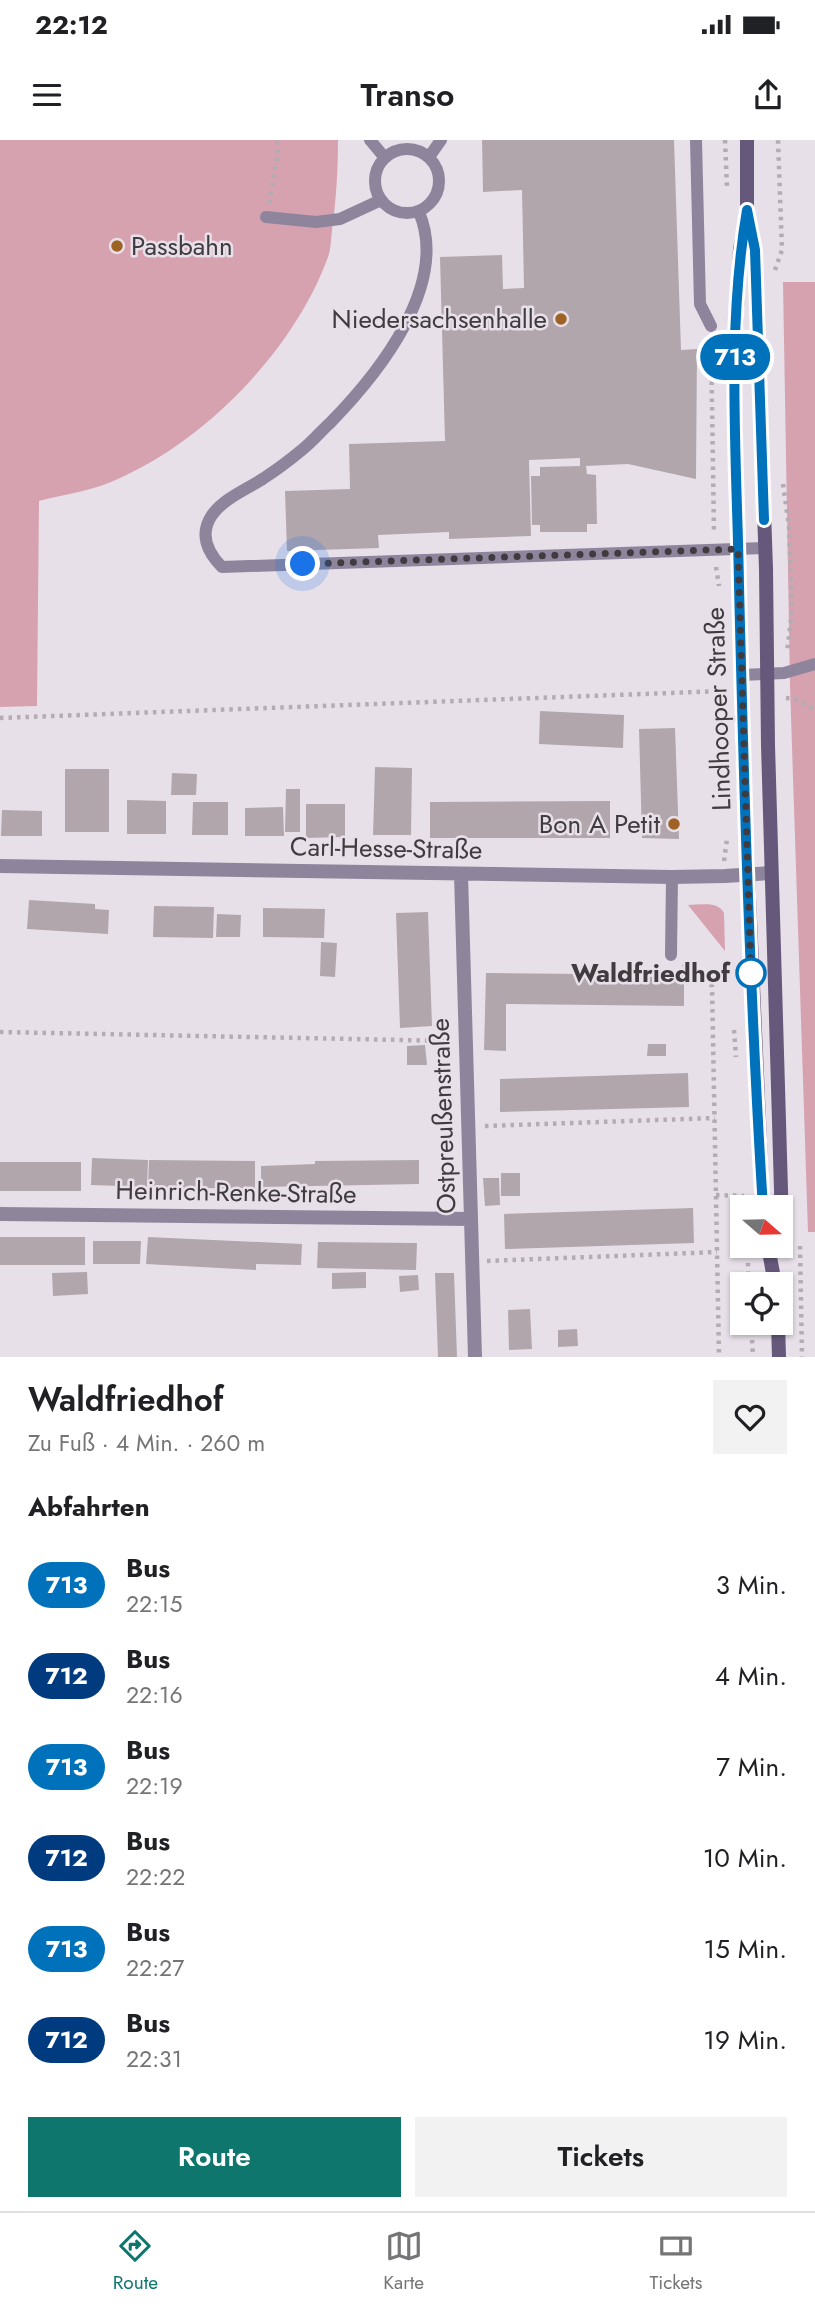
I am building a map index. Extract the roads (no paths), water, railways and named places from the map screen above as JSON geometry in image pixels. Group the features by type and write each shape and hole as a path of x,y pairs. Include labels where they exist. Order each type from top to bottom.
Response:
{"main road":[{"name":"Lindhooper Straße","path":"747,140 747,210 740,249 734,369 741,675 762,1195"},
{"name":"Lindhooper Straße","path":"747,210 755,250 781,1195"},
{"path":"778,1335 779,1357"}],"street":[{"name":"Carl-Hesse-Straße","path":"0,866 672,877 771,873"},
{"name":"Ostpreußenstraße","path":"461,874 475,1357"},
{"name":"Heinrich-Renke-Straße","path":"0,1214 471,1219"}],"lane":[{"path":"370,140 384,158"},
{"path":"429,156 441,140"},
{"path":"696,140 700,304 711,326"},
{"path":"406,148 429,156 440,176 440,187 429,206 409,214 388,208 375,186 376,171 384,158 406,148"},
{"path":"266,217 316,222 340,219 381,200"},
{"path":"419,212 426,228 426,253 415,305 400,333 348,404 306,447 266,477 228,500 212,514 205,530 205,544 222,567 765,548"},
{"path":"741,675 784,673 815,664"},
{"path":"671,954 672,877"}],"place":[{"name":"Passbahn","path":"117,246"},
{"name":"Niedersachsenhalle","path":"561,319"},
{"name":"Bon A Petit","path":"674,824"},
{"name":"Waldfriedhof","path":"751,973"}]}
